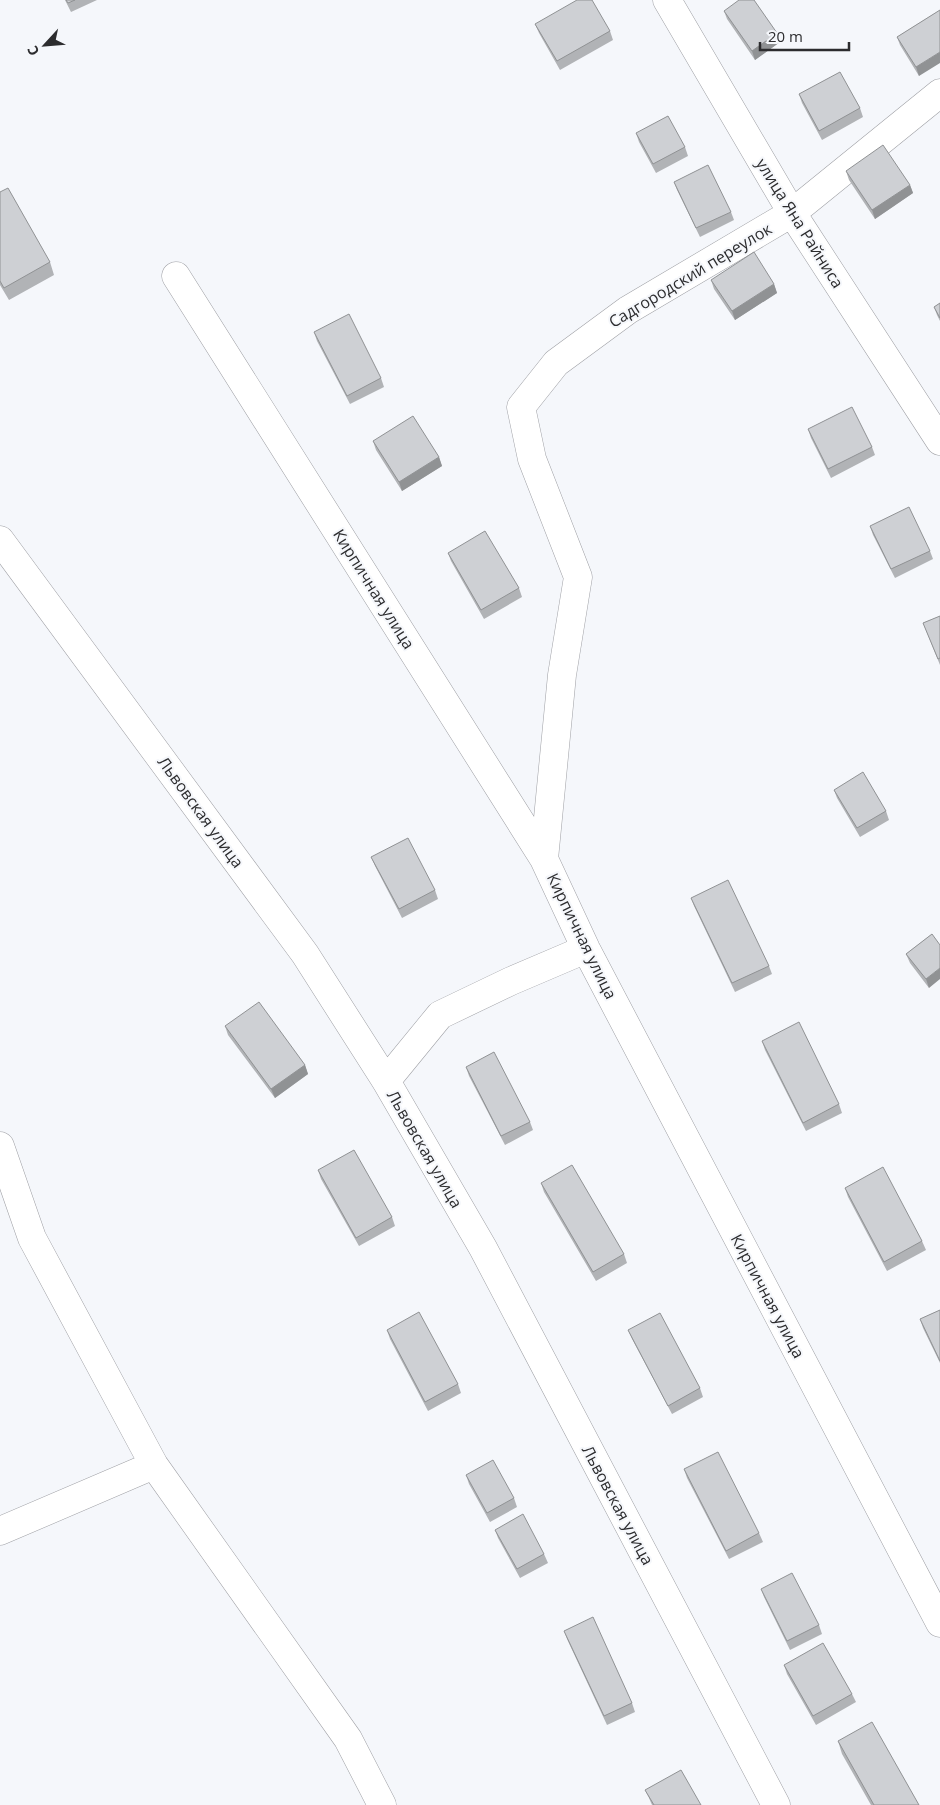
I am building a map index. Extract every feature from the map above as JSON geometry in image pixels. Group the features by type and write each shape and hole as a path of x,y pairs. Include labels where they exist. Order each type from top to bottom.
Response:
{"street":[{"name":"улица Яна Райниса","path":"667,0 792,213 940,441"},
{"name":"Садгородский переулок","path":"544,859 562,675 578,577 532,459 522,407 556,363 628,310 792,213 940,93"},
{"name":"Кирпичная улица","path":"176,276 544,859 586,949 940,1623"},
{"name":"Львовская улица","path":"0,540 306,954 386,1081 483,1248 776,1805"},
{"path":"386,1081 440,1015 510,981 586,949"},
{"path":"0,1146 32,1238 154,1465 348,1739 382,1805"},
{"path":"0,1530 154,1465"}],"building":[{"path":"577,0 592,0 610,31 557,61 535,24"},
{"path":"739,0 754,0 777,33 752,51 724,11"},
{"path":"940,10 940,52 916,67 897,37"},
{"path":"840,72 860,108 819,131 799,94"},
{"path":"668,116 685,147 653,164 636,133"},
{"path":"883,145 910,185 872,210 846,171"},
{"path":"708,165 731,212 696,228 674,182"},
{"path":"8,188 50,262 4,288 0,281 0,192"},
{"path":"754,252 774,284 732,311 711,280"},
{"path":"940,303 940,318 934,307"},
{"path":"349,314 381,378 347,396 314,332"},
{"path":"852,407 872,447 828,469 808,429"},
{"path":"413,416 439,457 399,482 373,441"},
{"path":"909,507 930,551 891,569 870,526"},
{"path":"485,531 519,588 481,610 448,553"},
{"path":"940,616 940,658 938,659 923,623"},
{"path":"863,772 886,811 857,828 834,790"},
{"path":"408,838 435,890 399,909 371,857"},
{"path":"728,880 769,966 732,983 691,898"},
{"path":"932,934 940,945 940,968 926,979 906,954"},
{"path":"259,1002 305,1065 271,1089 225,1026"},
{"path":"799,1022 839,1104 803,1123 762,1041"},
{"path":"494,1052 530,1122 501,1136 466,1067"},
{"path":"354,1150 392,1217 356,1238 318,1170"},
{"path":"572,1165 624,1254 593,1272 541,1183"},
{"path":"883,1167 922,1241 884,1262 845,1188"},
{"path":"940,1310 940,1361 920,1319"},
{"path":"419,1312 458,1384 425,1402 387,1330"},
{"path":"660,1313 700,1388 668,1406 628,1330"},
{"path":"718,1452 759,1533 726,1551 684,1469"},
{"path":"493,1460 514,1498 487,1513 466,1475"},
{"path":"523,1514 544,1554 517,1569 495,1530"},
{"path":"792,1573 819,1625 787,1641 761,1589"},
{"path":"593,1617 632,1703 604,1716 564,1631"},
{"path":"823,1643 852,1694 813,1716 784,1665"},
{"path":"872,1722 919,1805 874,1805 838,1741"},
{"path":"681,1770 701,1805 654,1805 645,1790"}]}
